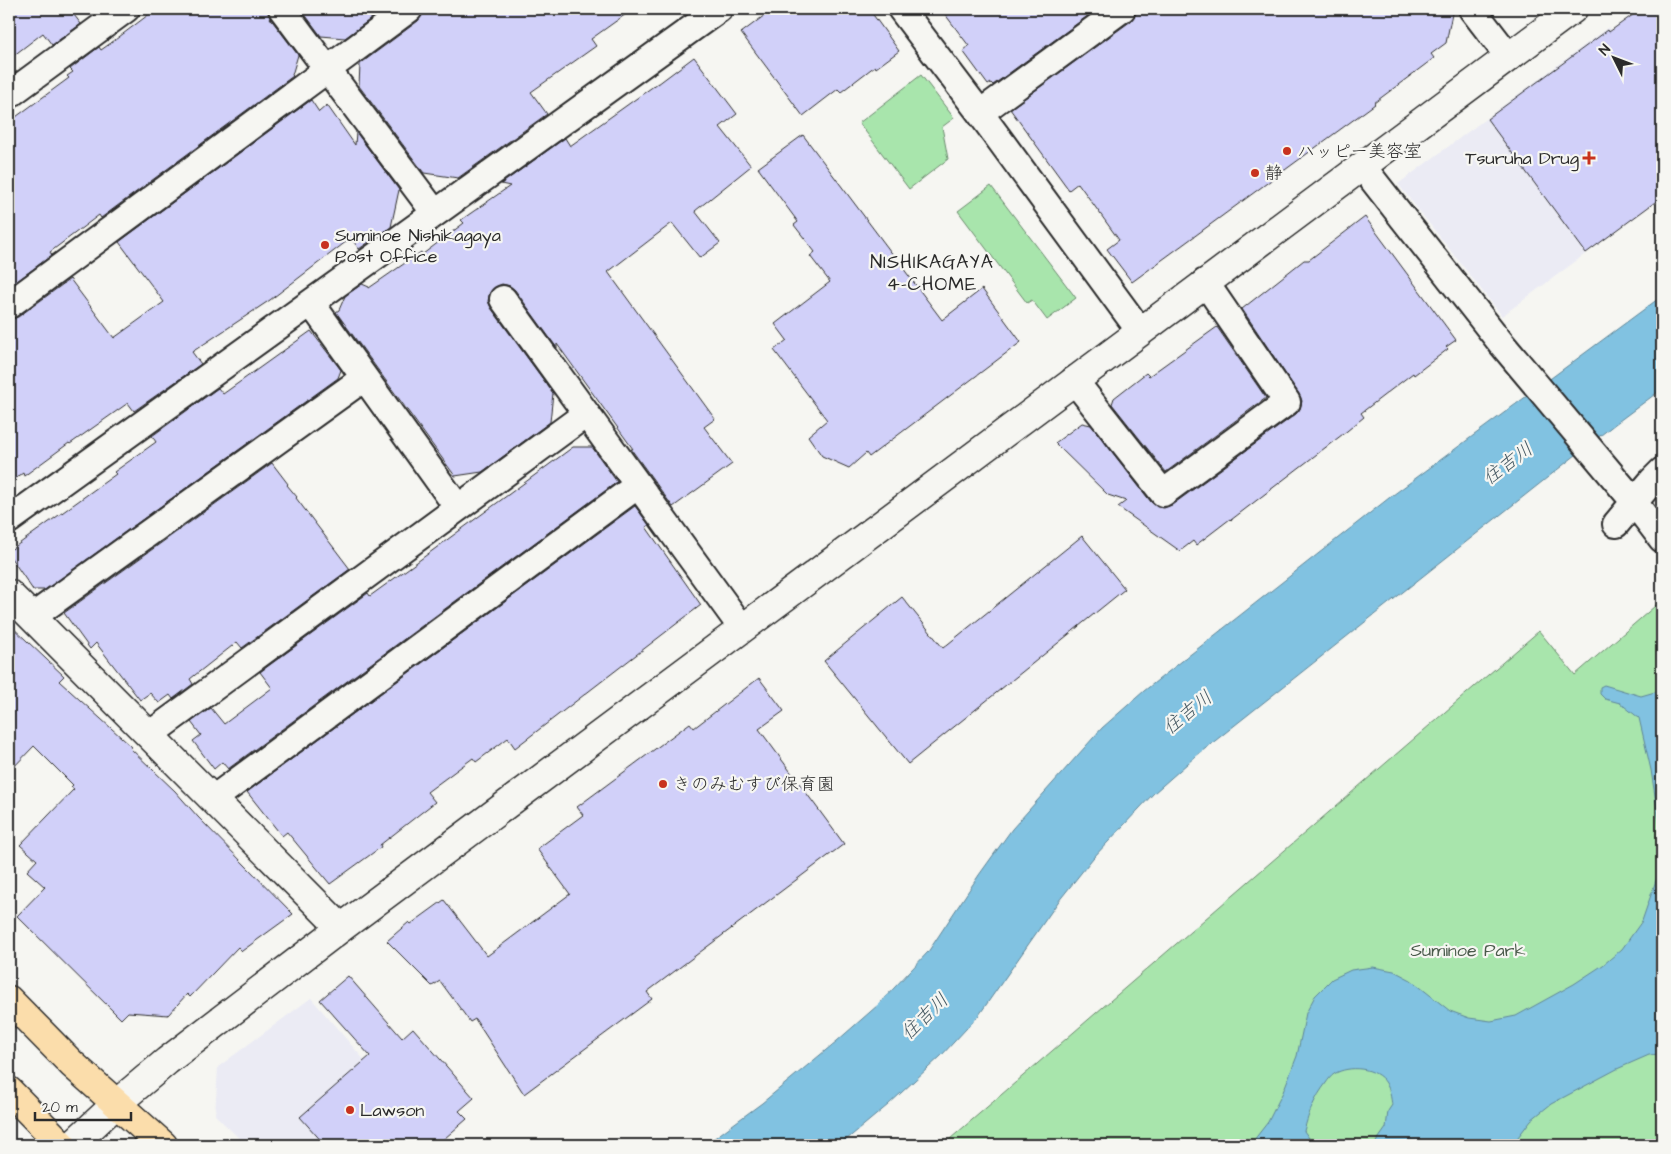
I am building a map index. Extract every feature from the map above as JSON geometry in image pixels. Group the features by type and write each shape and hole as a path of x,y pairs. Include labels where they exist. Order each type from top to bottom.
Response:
{"main road":[{"path":"9,1000 72,1064 163,1145"},
{"path":"9,1092 62,1145"}],"street":[{"path":"9,95 126,9"},
{"path":"282,9 435,213"},
{"path":"9,305 409,9"},
{"path":"9,520 719,9"},
{"path":"902,9 1140,331"},
{"path":"980,113 1122,9"},
{"path":"1472,9 1509,57"},
{"path":"72,1145 116,1104 167,1061 341,928 1573,9"},
{"path":"1362,166 1501,343 1630,497 1662,539"},
{"path":"1074,380 1163,493 1287,402 1205,282"},
{"path":"503,299 742,628"},
{"path":"311,303 458,508"},
{"path":"32,617 364,378"},
{"path":"149,735 586,414"},
{"path":"1616,524 1630,497 1662,471"},
{"path":"213,799 638,486"},
{"path":"9,594 341,928"}],"shaded area":[{"path":"1609,27 1662,100 1662,197 1502,316 1398,184"},
{"path":"311,998 402,1104 353,1145 322,1145 317,1140 312,1145 246,1145 215,1115 218,1067"}],"green space":[{"path":"921,75 954,118 942,127 948,159 909,189 859,123"},
{"path":"991,186 1076,298 1047,320 1032,300 1027,303 958,211"},
{"name":"Suminoe Park","path":"1662,600 1662,1145 943,1145 1539,631 1575,675"}],"water":[{"name":"住吉川","path":"1662,296 1662,389 1615,424 1196,756 1154,793 1093,858 1058,902 979,1015 941,1056 888,1105 840,1145 705,1145 762,1103 878,1005 928,952 1012,829 1102,728 1144,691 1389,498"},
{"path":"1604,685 1641,696 1662,690 1662,841 1651,770 1639,718 1620,703 1605,699 1600,694 1600,687"},
{"path":"1662,863 1662,1054 1649,1055 1617,1069 1551,1104 1531,1120 1512,1145 1374,1145 1386,1128 1388,1111 1392,1105 1388,1088 1382,1078 1376,1074 1362,1069 1347,1069 1334,1074 1315,1100 1304,1131 1309,1138 1309,1145 1250,1145 1268,1122 1283,1092 1297,1056 1306,1013 1315,996 1332,979 1351,970 1373,967 1394,971 1411,980 1450,1011 1469,1018 1491,1021 1516,1016 1574,984 1603,965 1622,949 1642,921"}],"building":[{"path":"9,9 75,9 71,11 81,24 52,45 43,33 9,59"},
{"path":"156,9 267,9 270,18 298,55 293,76 101,218 99,215 50,252 52,255 9,287 9,122 69,78 67,76 73,72 70,69 99,47 101,50"},
{"path":"301,9 384,9 345,38 321,36"},
{"path":"424,9 633,9 591,39 596,46 531,92 547,114 458,178 424,173 359,86 360,64 418,21"},
{"path":"773,9 869,9 899,51 876,68 875,66 841,92 838,89 803,116 741,33"},
{"path":"941,9 1097,9 993,85 991,83 988,85 963,51 969,46"},
{"path":"1137,9 1453,9 1446,43 1431,54 1434,58 1375,104 1132,282 1107,249 1119,240 1078,183 1069,190 1010,109 1131,21"},
{"name":"Tsuruha Drug","path":"1641,9 1662,9 1662,197 1586,253 1487,119 1608,30 1609,32"},
{"path":"694,57 737,114 720,127 751,166 695,211 720,243 700,258 672,223 608,272 715,419 704,427 732,464 673,507 557,344 557,348 515,290 510,286 502,284 490,292 488,301 491,308 553,393 550,422 482,472 455,476 336,312 339,310 345,296 362,284 369,288 421,252 423,254 464,223 461,220 510,186 501,184 565,138 570,146"},
{"path":"311,100 319,112 327,105 355,145 356,132 399,190 391,227 359,249 351,238 270,300 192,352 201,364 134,411 128,403 24,476 23,473 9,483 9,320 18,317 70,279 114,338 164,302 119,242"},
{"path":"803,135 942,320 982,289 1021,342 869,457 866,453 849,468 822,456 808,436 827,420 774,350 787,340 775,324 830,282 810,256 815,252 794,225 798,222 758,168"},
{"path":"1365,217 1456,340 1446,347 1448,349 1361,413 1364,417 1347,431 1231,520 1196,545 1193,541 1180,551 1118,507 1126,501 1108,495 1055,443 1082,423 1091,425 1151,502 1157,507 1164,508 1172,505 1296,414 1300,409 1302,401 1299,394 1242,309 1304,260 1309,260"},
{"path":"1217,327 1266,398 1166,472 1112,404 1114,398 1146,373 1149,376"},
{"path":"311,331 341,370 338,378 45,590 33,590 9,555 9,551 116,474 114,472 156,442 152,436 218,388 223,394"},
{"path":"573,447 592,447 617,482 228,769 222,762 214,769 193,741 201,735 191,722 211,708 224,724 272,688 260,672 368,593 370,596"},
{"path":"272,463 350,569 242,648 237,642 190,679 193,684 173,699 170,695 159,703 150,693 140,700 96,643 90,649 64,613"},
{"path":"635,506 649,525 646,527 701,605 515,748 508,738 476,762 473,758 427,792 435,802 380,845 381,847 330,884 287,832 282,836 247,792"},
{"path":"1082,536 1125,589 908,764 824,661 902,597 943,648"},
{"path":"9,624 64,676 59,681 132,747 130,748 175,791 293,914 242,951 238,947 190,997 187,994 168,1015 128,1012 121,1019 17,916 45,887 27,871 37,860 20,845 74,789 71,787 73,785 34,746 9,772"},
{"path":"759,678 784,711 759,729 844,844 647,992 652,999 524,1094 475,1019 470,1022 440,981 432,986 387,941 409,922 411,924 444,900 487,956 570,894 537,849 583,815 577,807 690,723 694,728"},
{"path":"348,976 402,1038 413,1028 474,1098 459,1111 467,1119 437,1145 325,1145 300,1117 370,1056 320,1000"}],"place":[{"name":"ハッピー美容室","path":"1287,151"},
{"name":"Tsuruha Drug","path":"1589,158"},
{"name":"静","path":"1255,173"},
{"name":"Suminoe Nishikagaya Post Office","path":"325,245"},
{"name":"きのみむすび保育園","path":"663,784"},
{"name":"Lawson","path":"350,1110"}],"district":[{"name":"NISHIKAGAYA 4-CHOME","path":"932,273"}]}
